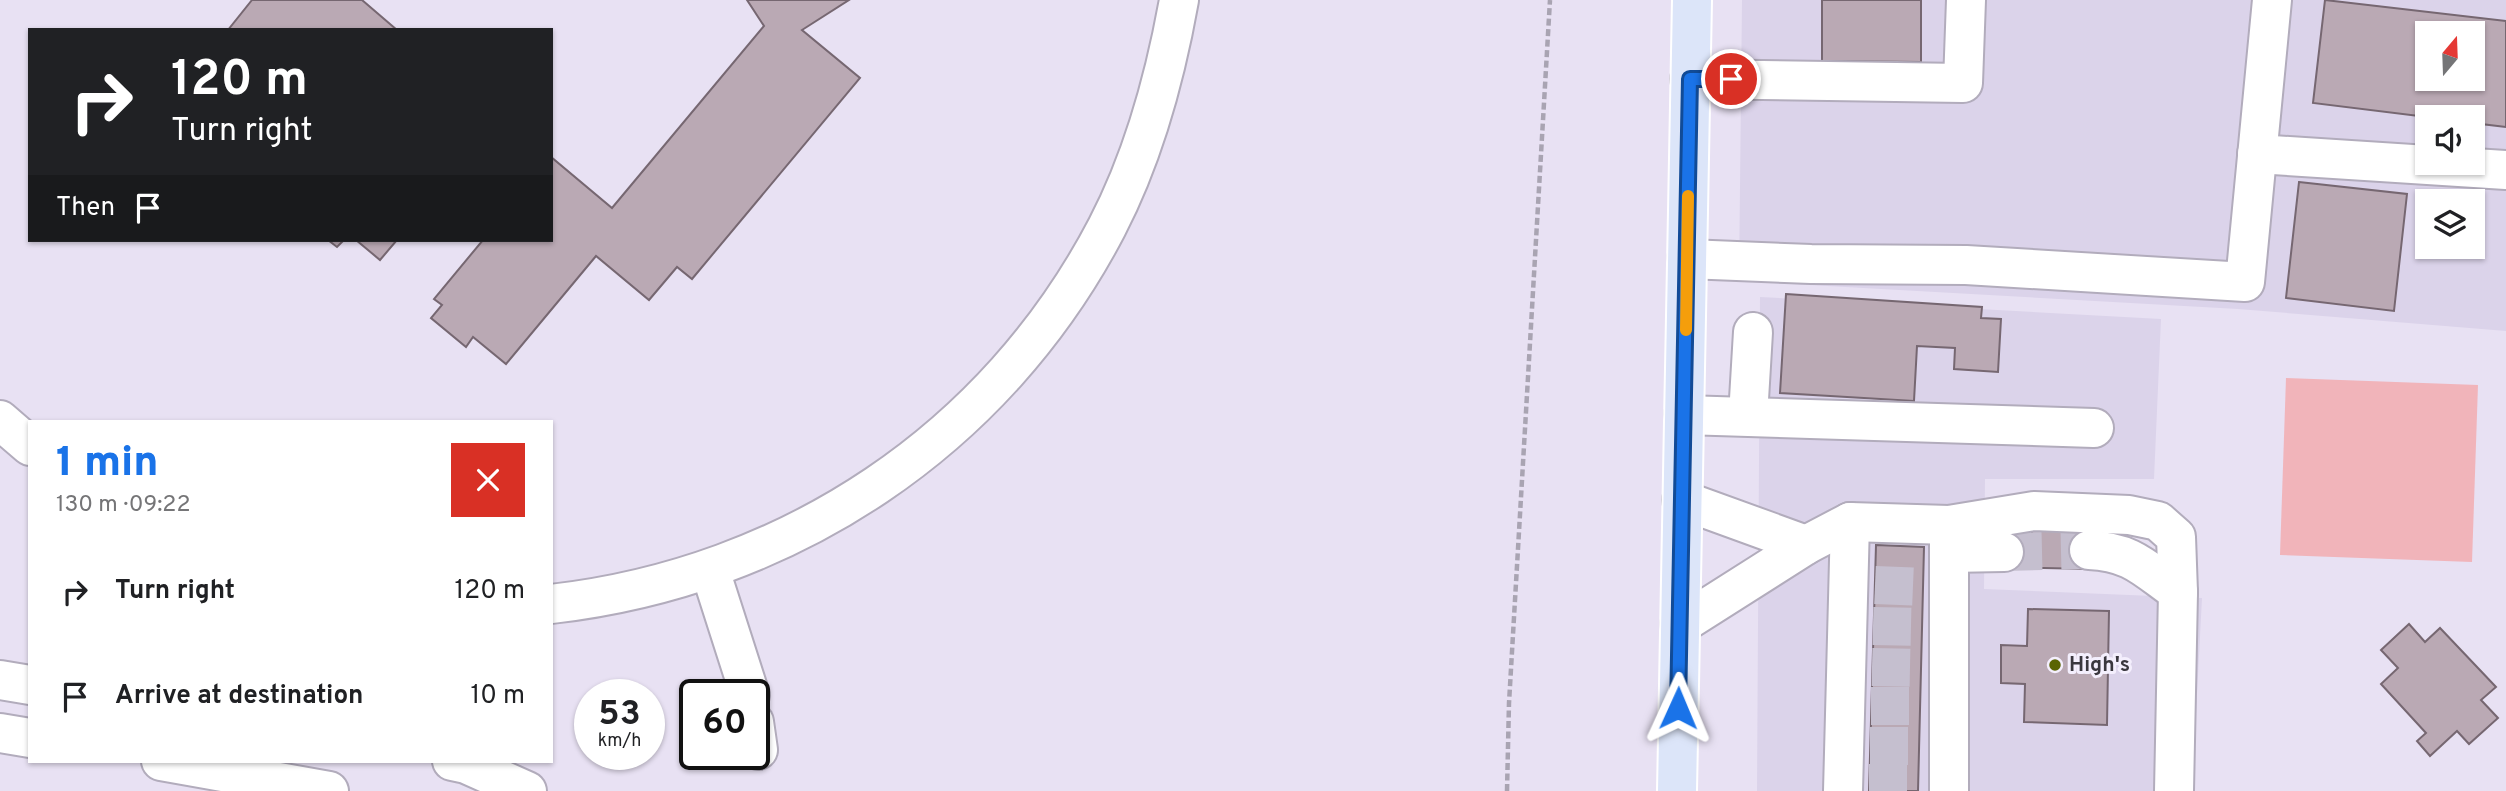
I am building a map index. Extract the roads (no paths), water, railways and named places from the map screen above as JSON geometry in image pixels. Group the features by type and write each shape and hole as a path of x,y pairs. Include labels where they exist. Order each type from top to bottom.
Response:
{"main road":[{"path":"1677,791 1692,0"}],"street":[{"path":"553,604 623,594 710,570 798,532 880,483 960,421 1040,333 1108,226 1134,168 1156,106 1179,0"},
{"path":"1690,79 1963,83 1966,0"},
{"path":"1687,259 1811,264 1966,265 2245,282 2272,0"},
{"path":"2258,154 2506,170"},
{"path":"1748,416 1753,332"},
{"path":"1684,415 2094,428"},
{"path":"0,420 28,444"},
{"path":"1682,500 1806,545"},
{"path":"1942,563 2034,511 2129,515 2158,521 2176,537 2178,593 2174,791"},
{"path":"1680,625 1806,545 1850,522"},
{"path":"1850,522 1942,563 2004,552"},
{"path":"1850,522 1861,585 1857,746 1852,786"},
{"path":"2089,550 2129,556 2178,593"},
{"path":"1938,786 1934,746 1935,628 1942,563"},
{"path":"710,570 745,679"},
{"path":"0,680 28,685"},
{"path":"0,733 28,738"},
{"path":"172,763 329,791"},
{"path":"461,763 527,791"}],"tunnel":[{"path":"2004,552 2089,550"},
{"path":"1875,585 1923,587"},
{"path":"1873,626 1922,627"},
{"path":"1872,667 1920,668"},
{"path":"1871,706 1920,706"},
{"path":"1870,746 1919,746"},
{"path":"1869,783 1918,783"}],"place":[{"name":"High's","path":"2055,665"}]}
